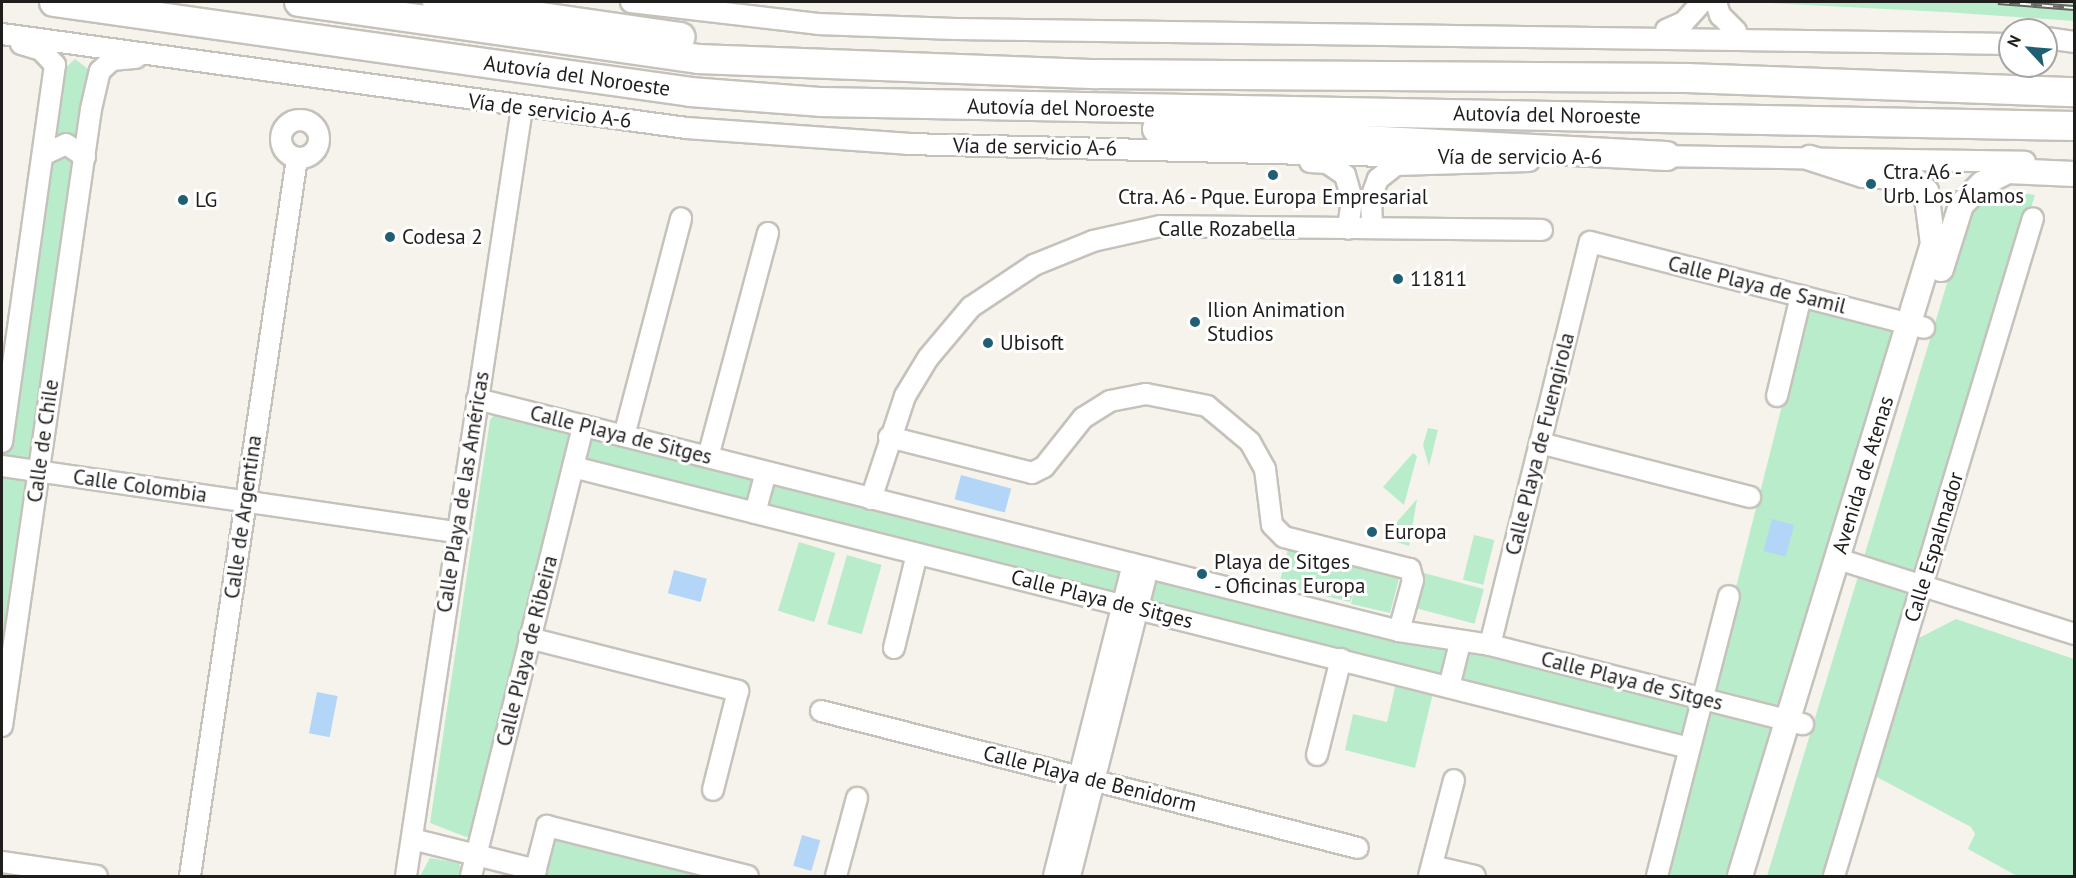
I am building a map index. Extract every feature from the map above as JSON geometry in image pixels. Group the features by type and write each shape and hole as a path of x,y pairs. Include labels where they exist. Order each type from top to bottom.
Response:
{"highway":[{"name":"Autovía del Noroeste","path":"54,2 691,92 822,102 1128,110 1876,118 2074,126"},
{"name":"Autovía del Noroeste","path":"299,2 698,59 1097,74 1795,82 2074,92"},
{"path":"437,2 706,40 1026,56 1097,74"},
{"path":"1795,82 1878,69 2074,74"},
{"path":"691,92 762,114 830,119 1394,138 1666,156"}],"main road":[{"name":"Avenida de Atenas","path":"1810,158 1863,174 1901,173 1926,191 1933,244 1916,326"},
{"name":"Avenida de Atenas","path":"1740,876 1795,722 1916,326 1961,205 1982,184 2007,171 2074,174"},
{"name":"Avenida de Atenas","path":"1757,876 1795,722"}],"street":[{"path":"631,2 818,24 1546,39 1998,44"},
{"path":"1666,30 1684,22 1702,2"},
{"path":"1716,2 1720,15 1736,31"},
{"path":"1546,39 1666,30 1998,34"},
{"name":"Vía de servicio A-6","path":"2,35 522,108 686,128 907,144 1555,160 1666,156 2074,165"},
{"name":"Calle de Chile","path":"2,35 41,50 55,65 50,120 2,442"},
{"path":"2058,41 2074,44"},
{"path":"2058,45 2074,44"},
{"name":"Calle de Chile","path":"2,726 84,157 100,71 112,60 163,56"},
{"name":"Calle Playa de las Américas","path":"406,876 456,532 522,108"},
{"path":"50,120 68,132 89,125"},
{"path":"45,154 66,144 84,157"},
{"path":"1167,150 1327,164 1345,175 1352,200 1348,229"},
{"name":"Calle de Argentina","path":"190,876 297,158"},
{"path":"1372,226 1371,198 1378,179 1396,165 1555,160"},
{"path":"624,436 681,218"},
{"name":"Calle Espalmador","path":"1834,876 2033,218"},
{"name":"Calle Rozabella","path":"871,499 889,437 928,358 964,315 1034,265 1093,241 1160,226 1348,229 1372,226 1542,230"},
{"path":"708,457 768,233"},
{"name":"Calle Playa de Samil","path":"1590,242 1916,326"},
{"name":"Calle Playa de Fuengirola","path":"1490,645 1590,242"},
{"path":"1777,396 1801,296"},
{"path":"889,437 1032,473 1044,466 1083,418 1110,401 1146,394 1207,406 1250,442 1265,469 1272,525 1284,537 1410,569 1413,580 1399,632"},
{"name":"Calle Playa de Sitges","path":"477,399 1399,632 1460,643 1490,645 1795,722"},
{"name":"Calle Playa de Ribeira","path":"471,876 583,426"},
{"path":"1540,443 1750,497"},
{"name":"Calle Colombia","path":"2,466 456,532"},
{"name":"Calle Playa de Sitges","path":"573,467 1689,748"},
{"path":"754,513 766,472"},
{"path":"894,648 917,554"},
{"path":"1846,561 2074,634"},
{"path":"1054,876 1086,778 1141,566"},
{"path":"1657,876 1729,596"},
{"path":"529,638 738,691 713,790"},
{"path":"1449,687 1460,643"},
{"path":"1317,754 1341,660"},
{"name":"Calle Playa de Benidorm","path":"821,711 1358,848"},
{"path":"1070,876 1086,778"},
{"path":"1454,780 1431,871 1475,876"},
{"path":"836,876 857,798"},
{"path":"412,839 535,873 547,826 748,876"},
{"path":"2,862 96,876"}],"green space":[{"path":"1750,2 2074,2 2074,21 2058,20 2058,18"},
{"path":"75,59 92,72 2,670 2,487 64,69"},
{"path":"1992,189 2035,195 1823,876 1767,876 1969,211"},
{"path":"1807,307 1892,330 1895,339 1781,706 1773,709 1710,690"},
{"path":"496,413 568,429 573,437 473,835 466,837 430,823 490,420"},
{"path":"1428,428 1438,430 1429,466 1423,445"},
{"path":"592,435 754,475 757,480 747,505 583,463 586,438"},
{"path":"1413,453 1417,456 1404,505 1383,487"},
{"path":"774,480 1119,567 1123,574 1119,592 1113,597 763,506"},
{"path":"1417,499 1409,546 1383,538"},
{"path":"1474,535 1494,540 1483,585 1463,580"},
{"path":"799,542 835,553 814,622 778,611"},
{"path":"1288,549 1400,575 1390,613 1351,604 1354,592 1350,602 1279,585"},
{"path":"847,555 882,565 862,634 827,624"},
{"path":"1424,573 1484,589 1475,624 1415,608"},
{"path":"1164,579 1447,649 1451,654 1445,675 1439,679 1150,604 1153,580"},
{"path":"1956,619 2074,659 2074,876 2017,876 1968,849 1975,834 1971,827 1873,775 1915,640"},
{"path":"1474,645 1687,702 1693,708 1685,737 1678,740 1463,684 1458,679 1465,650"},
{"path":"1396,683 1433,693 1415,768 1345,750 1353,714 1387,722"},
{"path":"1711,708 1768,723 1772,729 1728,876 1663,876 1705,711"},
{"path":"552,835 715,876 541,876"},
{"path":"430,858 459,863 463,876 420,876"}],"water":[{"path":"961,475 1011,488 1005,513 955,499"},
{"path":"1772,519 1794,525 1786,557 1763,551"},
{"path":"674,570 707,579 701,602 668,593"},
{"path":"317,692 338,696 330,737 309,733"},
{"path":"802,835 820,840 811,871 793,866"}],"railway":[{"path":"1998,2 2074,8"}],"place":[{"name":"Ctra. A6 - Pque. Europa Empresarial","path":"1273,175"},
{"name":"Ctra. A6 - Urb. Los Álamos","path":"1871,184"},
{"name":"LG","path":"183,200"},
{"name":"Codesa 2","path":"390,237"},
{"name":"11811","path":"1398,279"},
{"name":"Ilion Animation Studios","path":"1195,322"},
{"name":"Ubisoft","path":"988,343"},
{"name":"Europa","path":"1372,532"},
{"name":"Playa de Sitges - Oficinas Europa","path":"1202,574"}]}
